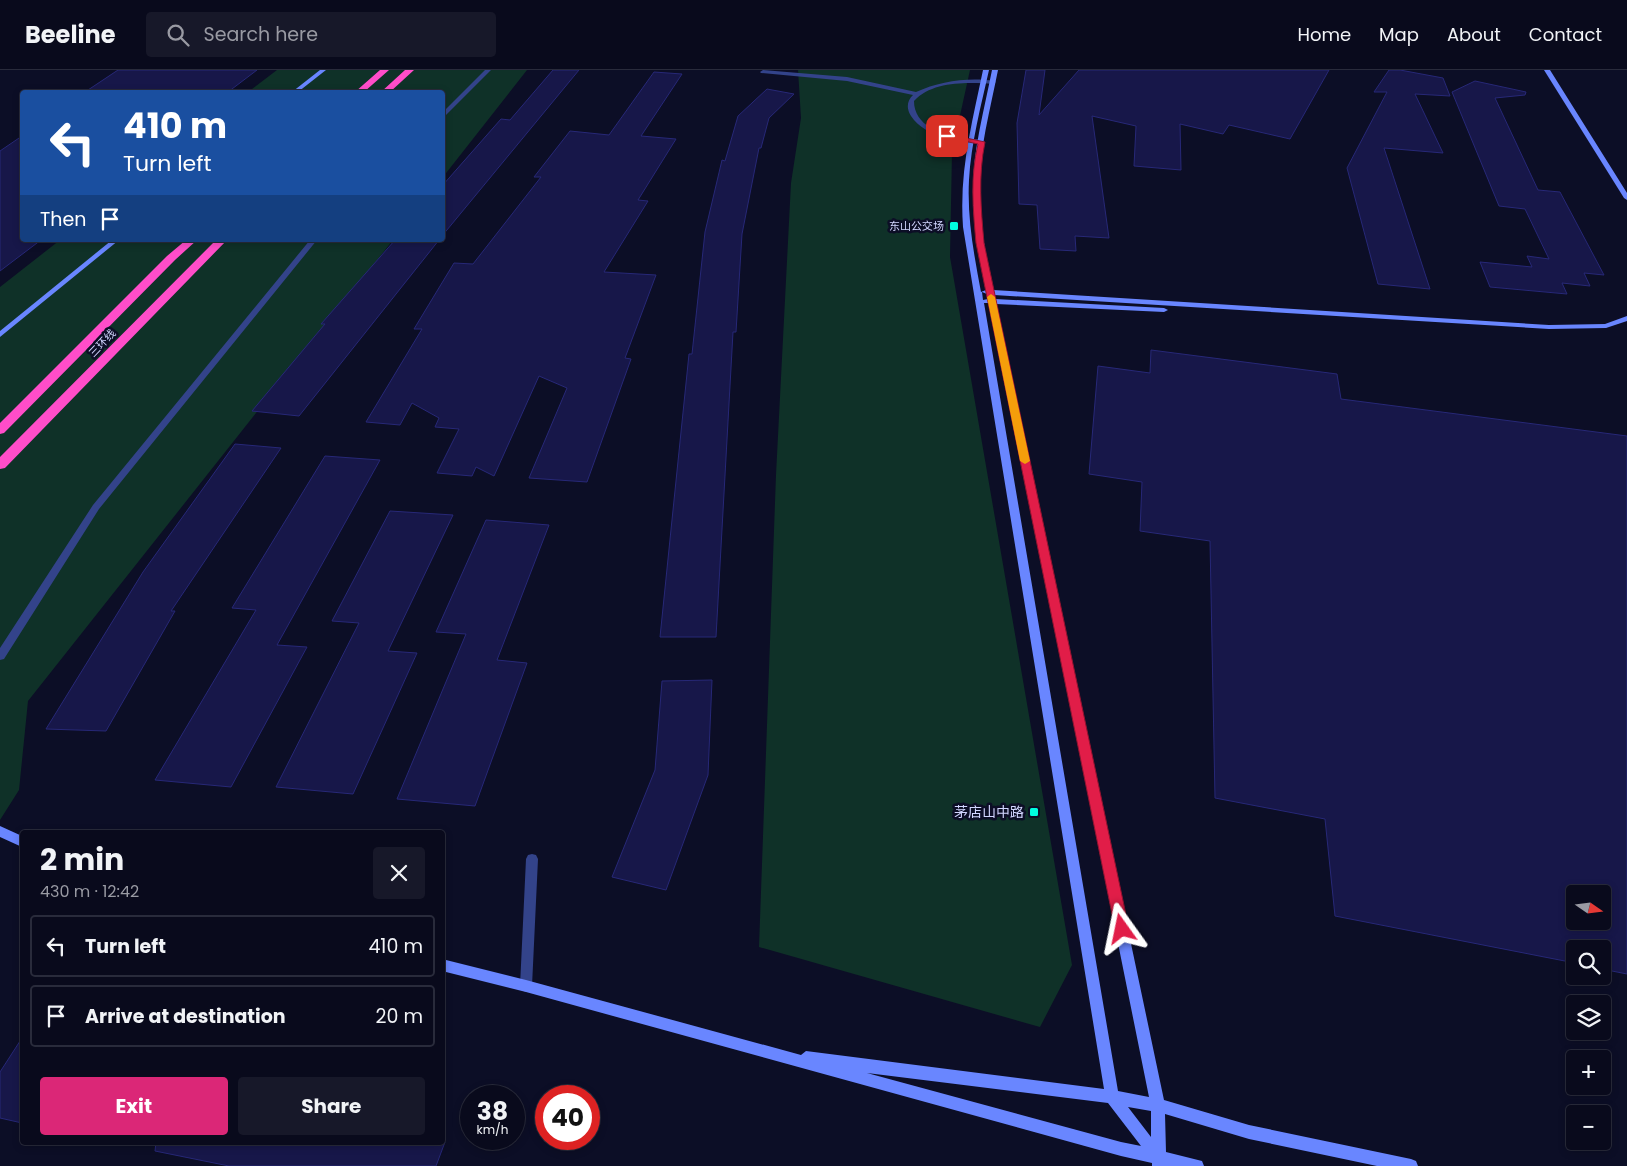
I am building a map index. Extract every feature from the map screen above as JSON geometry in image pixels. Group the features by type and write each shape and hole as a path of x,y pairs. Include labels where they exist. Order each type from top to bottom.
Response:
{"highway":[{"path":"361,90 385,70"},
{"path":"388,90 410,70"},
{"name":"三环线","path":"0,430 190,242"},
{"name":"三环线","path":"0,465 220,242"}],"street":[{"path":"298,90 323,70"},
{"path":"445,114 488,70"},
{"path":"986,70 968,160 965,195 968,243 979,296 1112,1097 1159,1162"},
{"path":"995,70 978,161 976,195 980,243 1158,1105 1159,1162"},
{"path":"1547,70 1627,198"},
{"path":"1553,70 1627,187"},
{"path":"763,72 847,79 917,94"},
{"path":"982,142 933,132 920,123 910,107 914,96 924,90 940,85 960,82 993,82"},
{"path":"0,335 114,242"},
{"path":"0,656 96,507 312,242"},
{"path":"979,296 1549,327 1606,326 1627,318"},
{"path":"991,296 1552,332 1612,330 1627,325"},
{"path":"0,831 20,841"},
{"path":"526,986 532,859"},
{"path":"445,966 526,986 1159,1162 1197,1166"},
{"path":"768,1053 1112,1097 1158,1105 1249,1132 1411,1166"}],"green space":[{"path":"277,70 527,70 445,174 445,90 251,90"},
{"path":"798,70 970,70 952,152 950,257 1072,965 1040,1027 759,947 776,475 791,183 801,118"},
{"path":"57,242 391,242 28,701 19,790 0,820 0,287"}],"building":[{"path":"118,70 257,70 231,90 88,90"},
{"path":"553,70 579,70 445,232 445,183 501,119 510,120"},
{"path":"1026,70 1045,70 1039,115 1079,70 1329,70 1290,139 1229,125 1223,134 1180,124 1181,170 1134,166 1136,126 1092,116 1109,238 1075,236 1076,251 1040,249 1037,205 1019,204 1017,123"},
{"path":"1389,70 1400,70 1443,78 1450,96 1415,94 1443,153 1384,148 1430,289 1378,284 1347,168 1387,92 1374,92"},
{"path":"654,72 682,74 641,136 676,139 638,200 648,201 604,272 656,275 625,358 631,359 587,482 529,478 567,388 539,376 494,476 476,467 472,476 437,473 459,429 435,427 439,418 412,403 400,425 366,422 422,329 414,329 454,263 473,264 541,177 534,177 570,131 609,135"},
{"path":"1475,81 1526,92 1525,95 1495,98 1538,190 1560,192 1604,275 1584,273 1590,286 1562,283 1567,294 1490,287 1480,262 1532,267 1527,256 1549,259 1525,209 1499,206 1452,92"},
{"path":"767,89 794,94 769,118 761,148 759,148 742,234 736,332 733,332 716,637 660,637 689,354 692,354 705,232 722,160 725,161 738,116"},
{"path":"20,137 20,242 38,242 0,271 0,151"},
{"path":"393,242 437,242 299,416 252,411 325,324 321,324"},
{"path":"1151,350 1337,374 1341,399 1627,436 1627,974 1611,971 1611,940 1566,940 1566,961 1335,916 1325,819 1215,798 1210,541 1140,531 1142,482 1089,474 1098,366 1150,373"},
{"path":"235,444 281,448 171,611 175,611 106,731 46,729 143,572"},
{"path":"325,456 380,460 277,645 307,647 231,787 155,780 256,610 232,608"},
{"path":"390,511 453,515 388,651 417,653 353,794 276,787 359,623 332,621"},
{"path":"486,520 549,525 497,660 527,663 475,806 397,799 466,634 436,632"},
{"path":"712,680 708,775 666,890 612,877 655,770 662,681"},
{"path":"20,1041 20,1123 0,1118 0,1072"},
{"path":"156,1145 444,1145 436,1166 229,1166 155,1151"}],"slow traffic":[{"path":"991,297 1025,461"}],"place":[{"name":"东山公交场","path":"954,226"},
{"name":"茅店山中路","path":"1034,812"}],"route":[{"path":"947,136 982,142 978,161 976,195 980,243 1122,929"}]}
